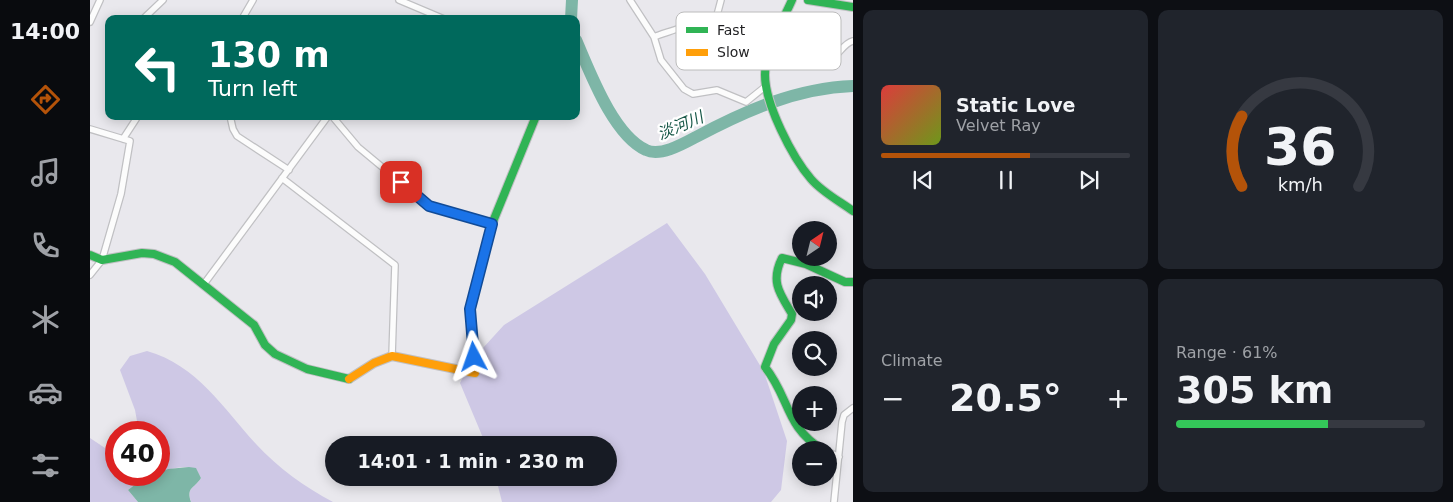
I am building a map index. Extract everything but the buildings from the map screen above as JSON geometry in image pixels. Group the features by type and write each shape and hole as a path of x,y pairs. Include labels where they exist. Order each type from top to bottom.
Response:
{"street":[{"path":"90,22 100,0"},
{"path":"147,15 163,0"},
{"path":"244,15 253,0"},
{"path":"399,0 432,15"},
{"path":"630,0 654,38 661,60 684,90 693,94 717,90 746,102 767,88"},
{"path":"787,12 792,0"},
{"path":"808,0 853,7"},
{"path":"654,38 676,29"},
{"path":"841,51 853,41"},
{"path":"767,70 765,76 767,88 778,119 803,168 812,180 853,211"},
{"path":"123,139 135,120"},
{"path":"231,120 237,136 288,170"},
{"path":"204,284 325,120"},
{"path":"335,120 358,147 429,206 492,224"},
{"path":"90,255 102,260 142,252 154,254 175,262 254,325 265,346 275,354 307,369 347,380 354,378 374,363 392,356 475,373 470,309 492,224 534,120"},
{"path":"90,129 130,141 123,185 102,260 90,275"},
{"path":"282,178 395,264 392,356"},
{"path":"809,441 803,437 786,410 771,373 765,367 774,344 792,320 792,314 777,290 778,266 782,258 845,282 853,282"},
{"path":"834,502 842,422 844,416 853,408"}],"shaded area":[{"path":"667,223 705,274 764,372 787,441 781,490 771,502 502,502 498,486 617,486 617,436 482,436 460,383 472,360 504,325"},
{"path":"147,351 180,366 208,389 273,461 312,490 333,502 191,502 189,493 191,488 201,478 196,469 187,467 170,469 170,421 137,421 135,410 120,370 130,356"},
{"path":"90,438 105,448 105,486 133,486 128,490 138,502 90,502"},
{"path":"196,468 201,478 191,488 189,493 191,502 138,502 128,490 133,486 170,486 170,469"}],"waterway":[{"name":"淡河川","path":"571,15 572,0"},
{"name":"淡河川","path":"580,49 613,117 634,142 652,152 665,151 678,146 733,118 771,102 811,91 853,86"}],"traffic: fast":[{"path":"786,12 792,0"},
{"path":"808,0 853,7"},
{"path":"766,70 766,87 775,115 796,158 820,188 853,211"},
{"path":"473,346 470,309 492,224 534,120"},
{"path":"90,255 102,260 142,253 154,254 175,262 254,325 265,345 275,354 307,369 349,379"},
{"path":"811,441 801,432 765,367 774,344 791,320 792,314 778,288 778,266 782,258 806,264 845,282 853,282"}],"traffic: slow":[{"path":"349,379 374,363 392,356 475,373 473,346"}],"route":[{"path":"401,182 429,206 492,224 470,309 474,357"}]}
